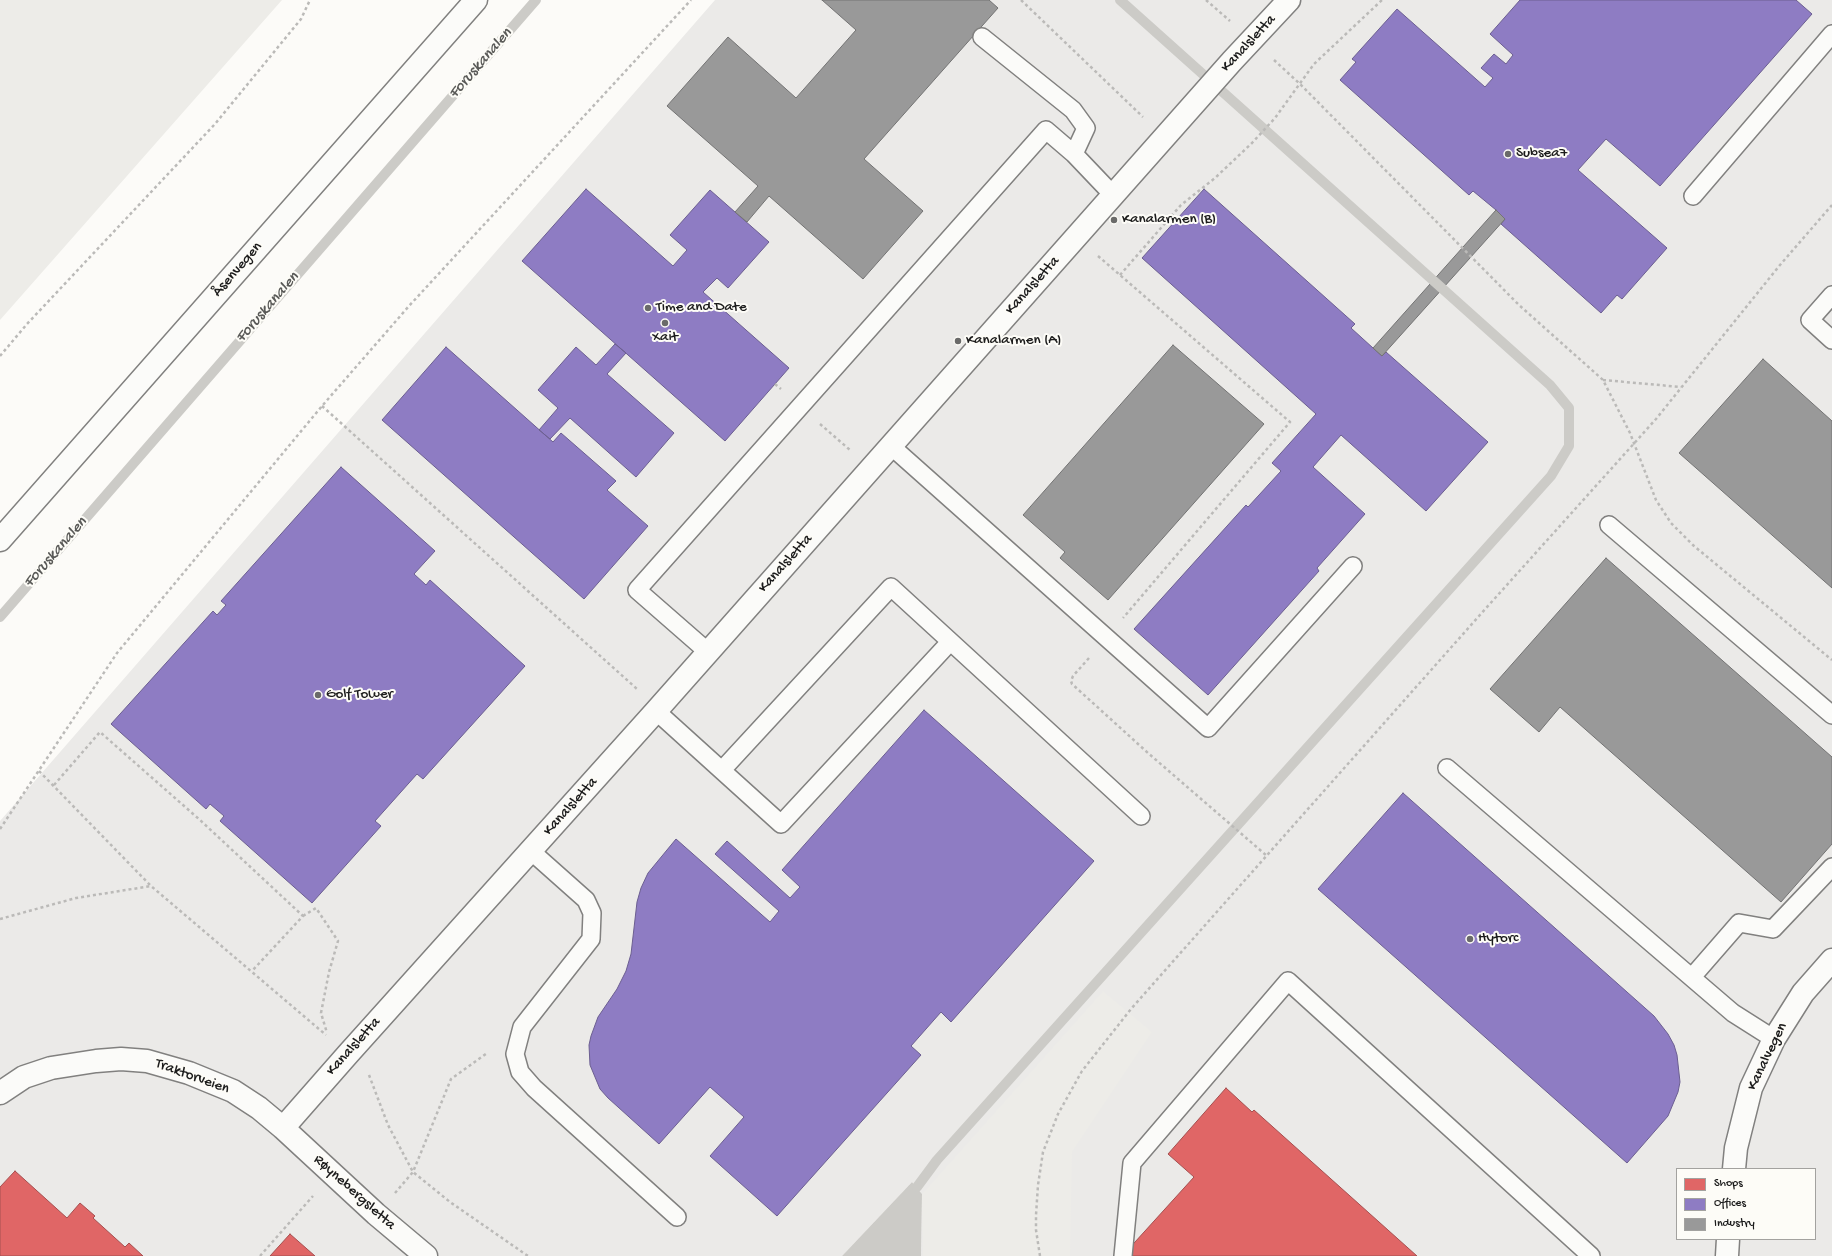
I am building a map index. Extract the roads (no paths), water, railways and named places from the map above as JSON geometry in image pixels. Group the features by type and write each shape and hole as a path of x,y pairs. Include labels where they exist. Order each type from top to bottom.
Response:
{"street":[{"name":"Åsenvegen","path":"0,540 476,0"},
{"name":"Kanalsletta","path":"283,1128 532,852 871,468 1077,238 1232,61 1289,0"},
{"name":"Kanalvegen","path":"1734,1168 1736,1148 1751,1088 1774,1039 1803,993 1832,960"},
{"name":"Traktorveien","path":"0,1093 24,1077 51,1068 121,1059 147,1061 190,1073 233,1091 260,1108 283,1128"},
{"name":"Røynebergsletta","path":"283,1128 376,1214 426,1256"},
{"path":"1727,1256 1728,1240"}],"lane":[{"path":"1693,196 1832,34"},
{"path":"982,37 1073,110 1086,128 1074,154"},
{"path":"708,652 636,590 1046,130 1074,154 1114,196"},
{"path":"1832,295 1810,320 1832,340"},
{"path":"891,446 1208,728 1353,566"},
{"path":"1609,525 1832,716"},
{"path":"722,770 891,587 1141,816"},
{"path":"656,711 780,824 950,642"},
{"path":"1447,768 1734,1013 1774,1039"},
{"path":"532,852 586,900 592,913 591,939 522,1027 515,1054 520,1072 534,1088 677,1217"},
{"path":"1692,977 1739,923 1773,929 1832,868"},
{"path":"1123,1256 1132,1163 1288,981 1592,1256"}],"waterway":[{"name":"Foruskanalen","path":"0,617 536,0"},
{"path":"917,1187 937,1160 1551,476 1569,446 1569,408 1550,385 1120,0"}],"place":[{"name":"Subsea7","path":"1508,154"},
{"name":"Kanalarmen (B)","path":"1114,220"},
{"name":"Time and Date","path":"648,308"},
{"name":"Xait","path":"665,323"},
{"name":"Kanalarmen (A)","path":"958,341"},
{"name":"Golf Tower","path":"318,695"},
{"name":"Hytorc","path":"1470,939"}]}
